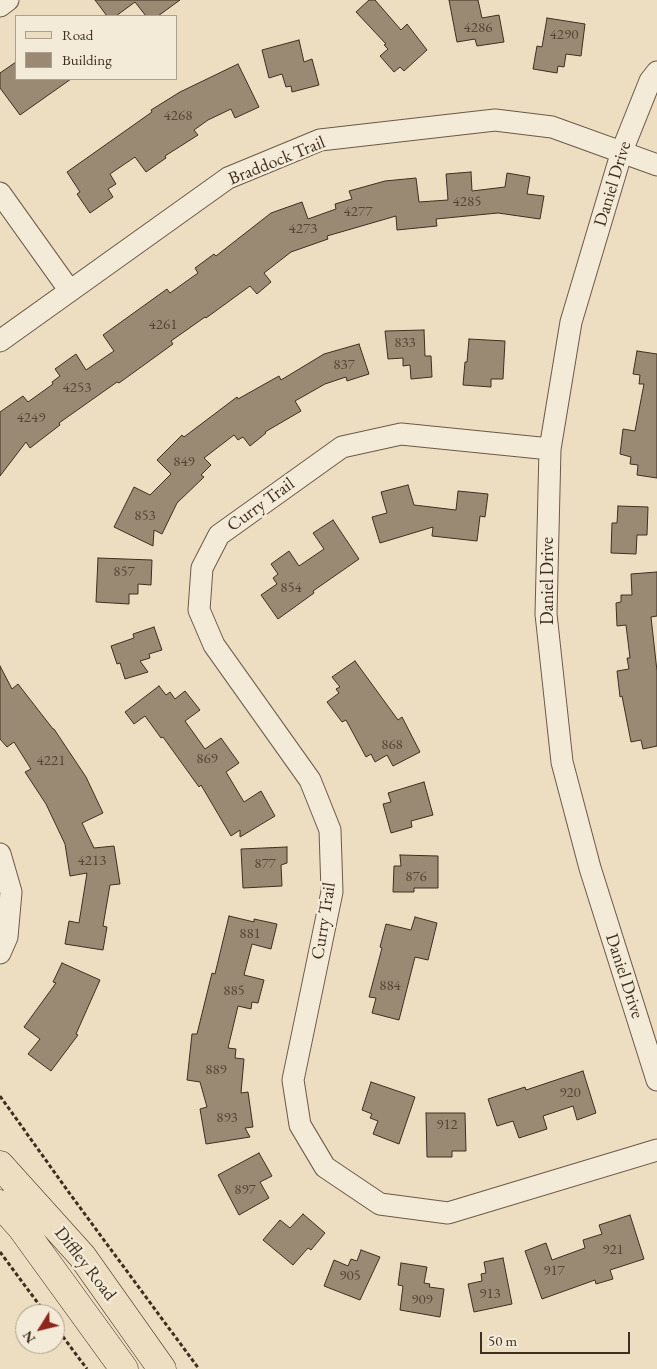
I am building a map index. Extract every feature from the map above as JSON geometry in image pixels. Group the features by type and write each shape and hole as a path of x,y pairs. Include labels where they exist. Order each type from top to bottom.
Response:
{"main road":[{"name":"Diffley Road","path":"0,1165 82,1256 162,1369"},
{"name":"Diffley Road","path":"0,1204 21,1226 124,1369"}],"street":[{"path":"0,6 8,0"},
{"name":"Daniel Drive","path":"653,76 622,151 571,322 550,449 546,614 562,762 590,868 657,1080"},
{"name":"Braddock Trail","path":"0,341 228,178 320,140 495,120 552,127 657,165"},
{"path":"0,193 70,291"},
{"name":"Curry Trail","path":"550,449 401,434 342,447 219,536 202,568 199,610 214,645 310,780 330,830 332,892 293,1080 300,1125 325,1167 380,1204 448,1213 657,1150"},
{"path":"0,854 12,892 7,937 0,953"}],"path":[{"path":"0,1096 199,1369"},
{"path":"0,1252 39,1304"},
{"path":"65,1339 87,1369"}],"building":[{"path":"95,0 180,0 159,15 145,15 135,2 117,15 106,15"},
{"path":"369,0 375,0 401,30 407,24 427,50 404,71 400,67 394,72 380,56 388,49 384,45 386,44 356,12"},
{"path":"449,0 478,0 482,18 499,15 504,42 477,46 475,39 457,42"},
{"path":"547,18 585,24 581,56 566,54 564,67 558,66 557,73 533,69 537,46 542,47"},
{"path":"299,40 304,62 312,59 319,85 292,92 291,86 286,87 282,74 269,78 262,50"},
{"path":"15,63 15,80 70,80 20,115 0,88 0,73"},
{"path":"238,64 259,107 235,118 231,109 208,120 194,130 198,135 165,156 166,158 146,172 135,157 110,174 116,184 108,189 113,197 90,213 77,194 80,192 67,172 152,112 151,110 180,92"},
{"path":"471,172 472,191 505,187 507,173 530,177 527,194 544,196 540,219 498,213 436,219 437,226 397,230 396,216 327,236 328,239 291,252 264,273 271,282 257,294 250,286 171,341 173,344 119,383 117,382 59,423 60,425 30,448 26,442 0,476 0,412 23,396 28,402 53,384 52,382 60,376 55,369 76,354 86,370 114,351 103,335 167,289 170,293 198,273 195,268 214,254 216,256 271,213 302,202 308,219 336,209 335,204 352,199 349,191 385,181 416,178 419,202 448,200 446,174"},
{"path":"424,330 425,356 431,356 432,377 411,379 410,365 403,366 403,358 388,359 385,331"},
{"path":"469,339 505,341 503,379 491,379 491,387 463,385"},
{"path":"359,344 369,374 347,381 346,377 325,384 295,401 301,411 265,432 250,446 243,437 238,440 234,435 204,458 211,465 201,475 204,477 177,503 162,534 154,530 153,546 114,527 134,487 150,495 171,474 157,460 182,435 184,437 237,397 238,399 279,376 281,380 324,354"},
{"path":"637,351 657,354 657,478 637,475 638,465 630,464 631,457 620,454 623,429 635,431 644,384 639,384 640,375 633,374"},
{"path":"408,485 414,505 456,510 458,491 488,494 485,517 480,516 477,541 432,536 433,527 380,543 372,517 387,513 381,492"},
{"path":"618,506 648,507 647,535 637,535 636,554 611,553 612,523 617,523"},
{"path":"333,520 359,559 313,591 314,593 278,619 261,595 277,584 273,578 278,574 271,564 289,551 299,566 324,549 313,533"},
{"path":"98,558 152,560 151,585 138,584 138,594 129,594 129,604 96,602"},
{"path":"657,572 657,616 651,617 657,671 657,746 643,749 641,740 631,742 622,696 620,697 617,671 629,669 627,658 630,658 626,625 617,626 616,603 621,602 621,595 632,595 631,574"},
{"path":"154,627 162,650 149,654 150,658 140,661 148,672 125,679 120,663 117,664 111,646 134,638 133,634"},
{"path":"355,661 398,720 402,717 420,752 393,766 387,755 375,762 371,754 366,757 346,720 342,722 327,702 339,693 336,689 340,687 332,677"},
{"path":"0,666 12,689 18,684 54,729 86,777 103,813 82,823 94,848 114,846 120,884 110,885 103,926 107,927 103,950 65,944 69,921 79,923 87,873 70,876 65,844 46,804 25,772 31,769 14,742 7,747 0,739"},
{"path":"159,686 166,695 170,692 175,699 185,691 200,710 185,721 205,749 221,738 239,763 226,772 244,802 261,791 275,816 240,837 240,830 231,836 201,785 199,787 163,737 161,738 145,716 134,724 125,712"},
{"path":"424,782 433,815 411,821 412,827 391,833 383,804 391,802 388,793"},
{"path":"287,847 287,863 281,865 282,886 243,888 241,849"},
{"path":"400,855 438,856 438,888 414,888 414,892 393,892 394,866 401,866"},
{"path":"229,916 254,922 254,919 277,924 271,949 252,944 244,975 264,980 258,1003 252,1002 251,1009 238,1006 228,1048 236,1049 235,1058 244,1059 241,1093 248,1092 253,1127 245,1128 250,1137 206,1144 200,1109 207,1107 200,1082 187,1080 192,1034 197,1034 212,973 215,974"},
{"path":"415,917 437,923 428,960 415,957 399,1020 372,1013 376,998 369,997 382,948 380,947 386,924 411,930"},
{"path":"62,963 100,980 76,1034 78,1035 51,1071 28,1054 40,1039 24,1027 56,983 53,982"},
{"path":"583,1071 596,1113 577,1120 573,1106 543,1116 547,1129 519,1138 513,1121 497,1126 488,1099 525,1087 526,1090"},
{"path":"371,1082 415,1097 399,1144 373,1134 378,1121 370,1118 372,1114 362,1110"},
{"path":"426,1113 465,1113 466,1151 452,1151 452,1157 427,1157"},
{"path":"259,1153 272,1176 260,1182 269,1198 239,1215 218,1175"},
{"path":"303,1214 325,1233 311,1250 308,1248 293,1265 263,1240 280,1220 290,1228"},
{"path":"630,1215 644,1259 610,1270 613,1279 596,1284 595,1280 542,1299 525,1251 546,1243 552,1260 585,1248 583,1240 602,1234 599,1225"},
{"path":"361,1250 380,1257 360,1300 324,1286 334,1260 348,1266 351,1259 357,1261"},
{"path":"503,1258 512,1304 474,1312 468,1284 482,1281 481,1274 486,1273 484,1262"},
{"path":"401,1263 427,1267 424,1283 430,1284 429,1287 444,1289 440,1317 400,1310 403,1286 398,1285"}]}
